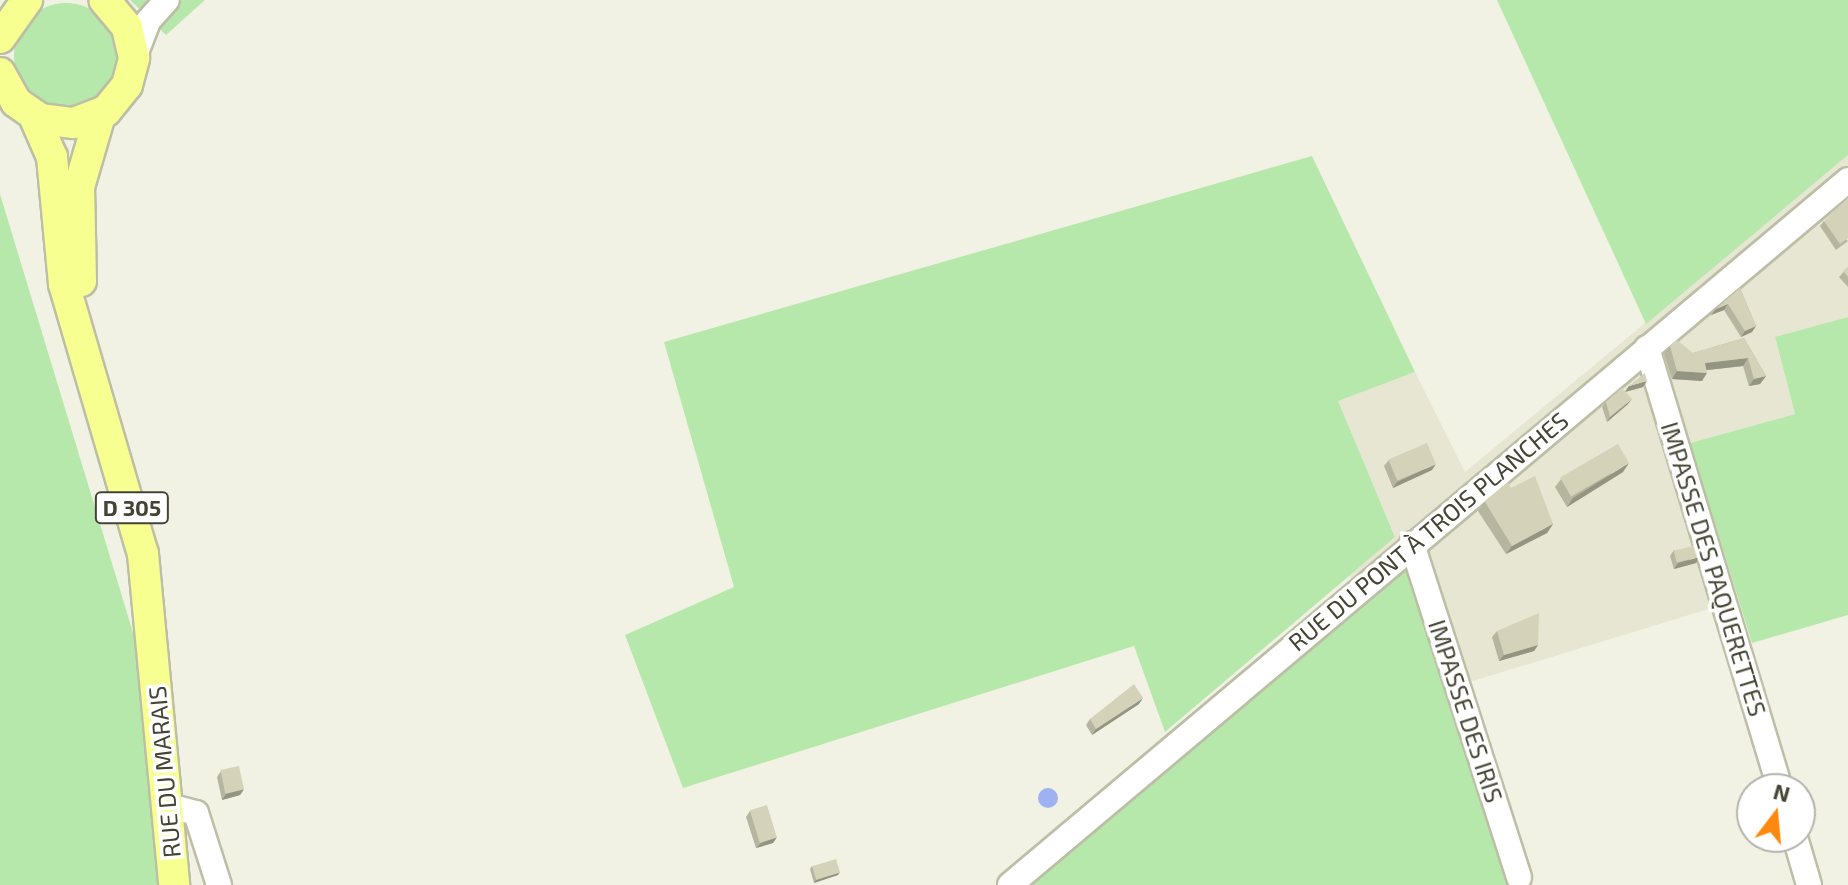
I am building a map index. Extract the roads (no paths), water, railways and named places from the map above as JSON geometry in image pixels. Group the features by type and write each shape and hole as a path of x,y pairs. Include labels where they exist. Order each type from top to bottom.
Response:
{"main road":[{"path":"0,73 17,105 67,124 100,115 124,91 134,58 127,27 104,0"},
{"name":"D 305","path":"17,105 52,157 61,268 90,363"},
{"name":"D 305","path":"90,363 77,214 83,160 100,115"},
{"name":"RUE DU MARAIS","path":"90,363 140,540 174,885"}],"street":[{"path":"134,58 148,21 167,0"},
{"name":"RUE DU PONT À TROIS PLANCHES","path":"1010,885 1848,180"},
{"name":"IMPASSE DES PAQUERETTES","path":"1647,348 1775,773"},
{"name":"IMPASSE DES IRIS","path":"1412,544 1519,877"},
{"path":"166,805 196,813 219,885"},
{"path":"1800,853 1809,885"}],"water":[{"path":"1048,788 1055,791 1058,798 1055,805 1048,808 1041,805 1038,798 1041,791"}]}
